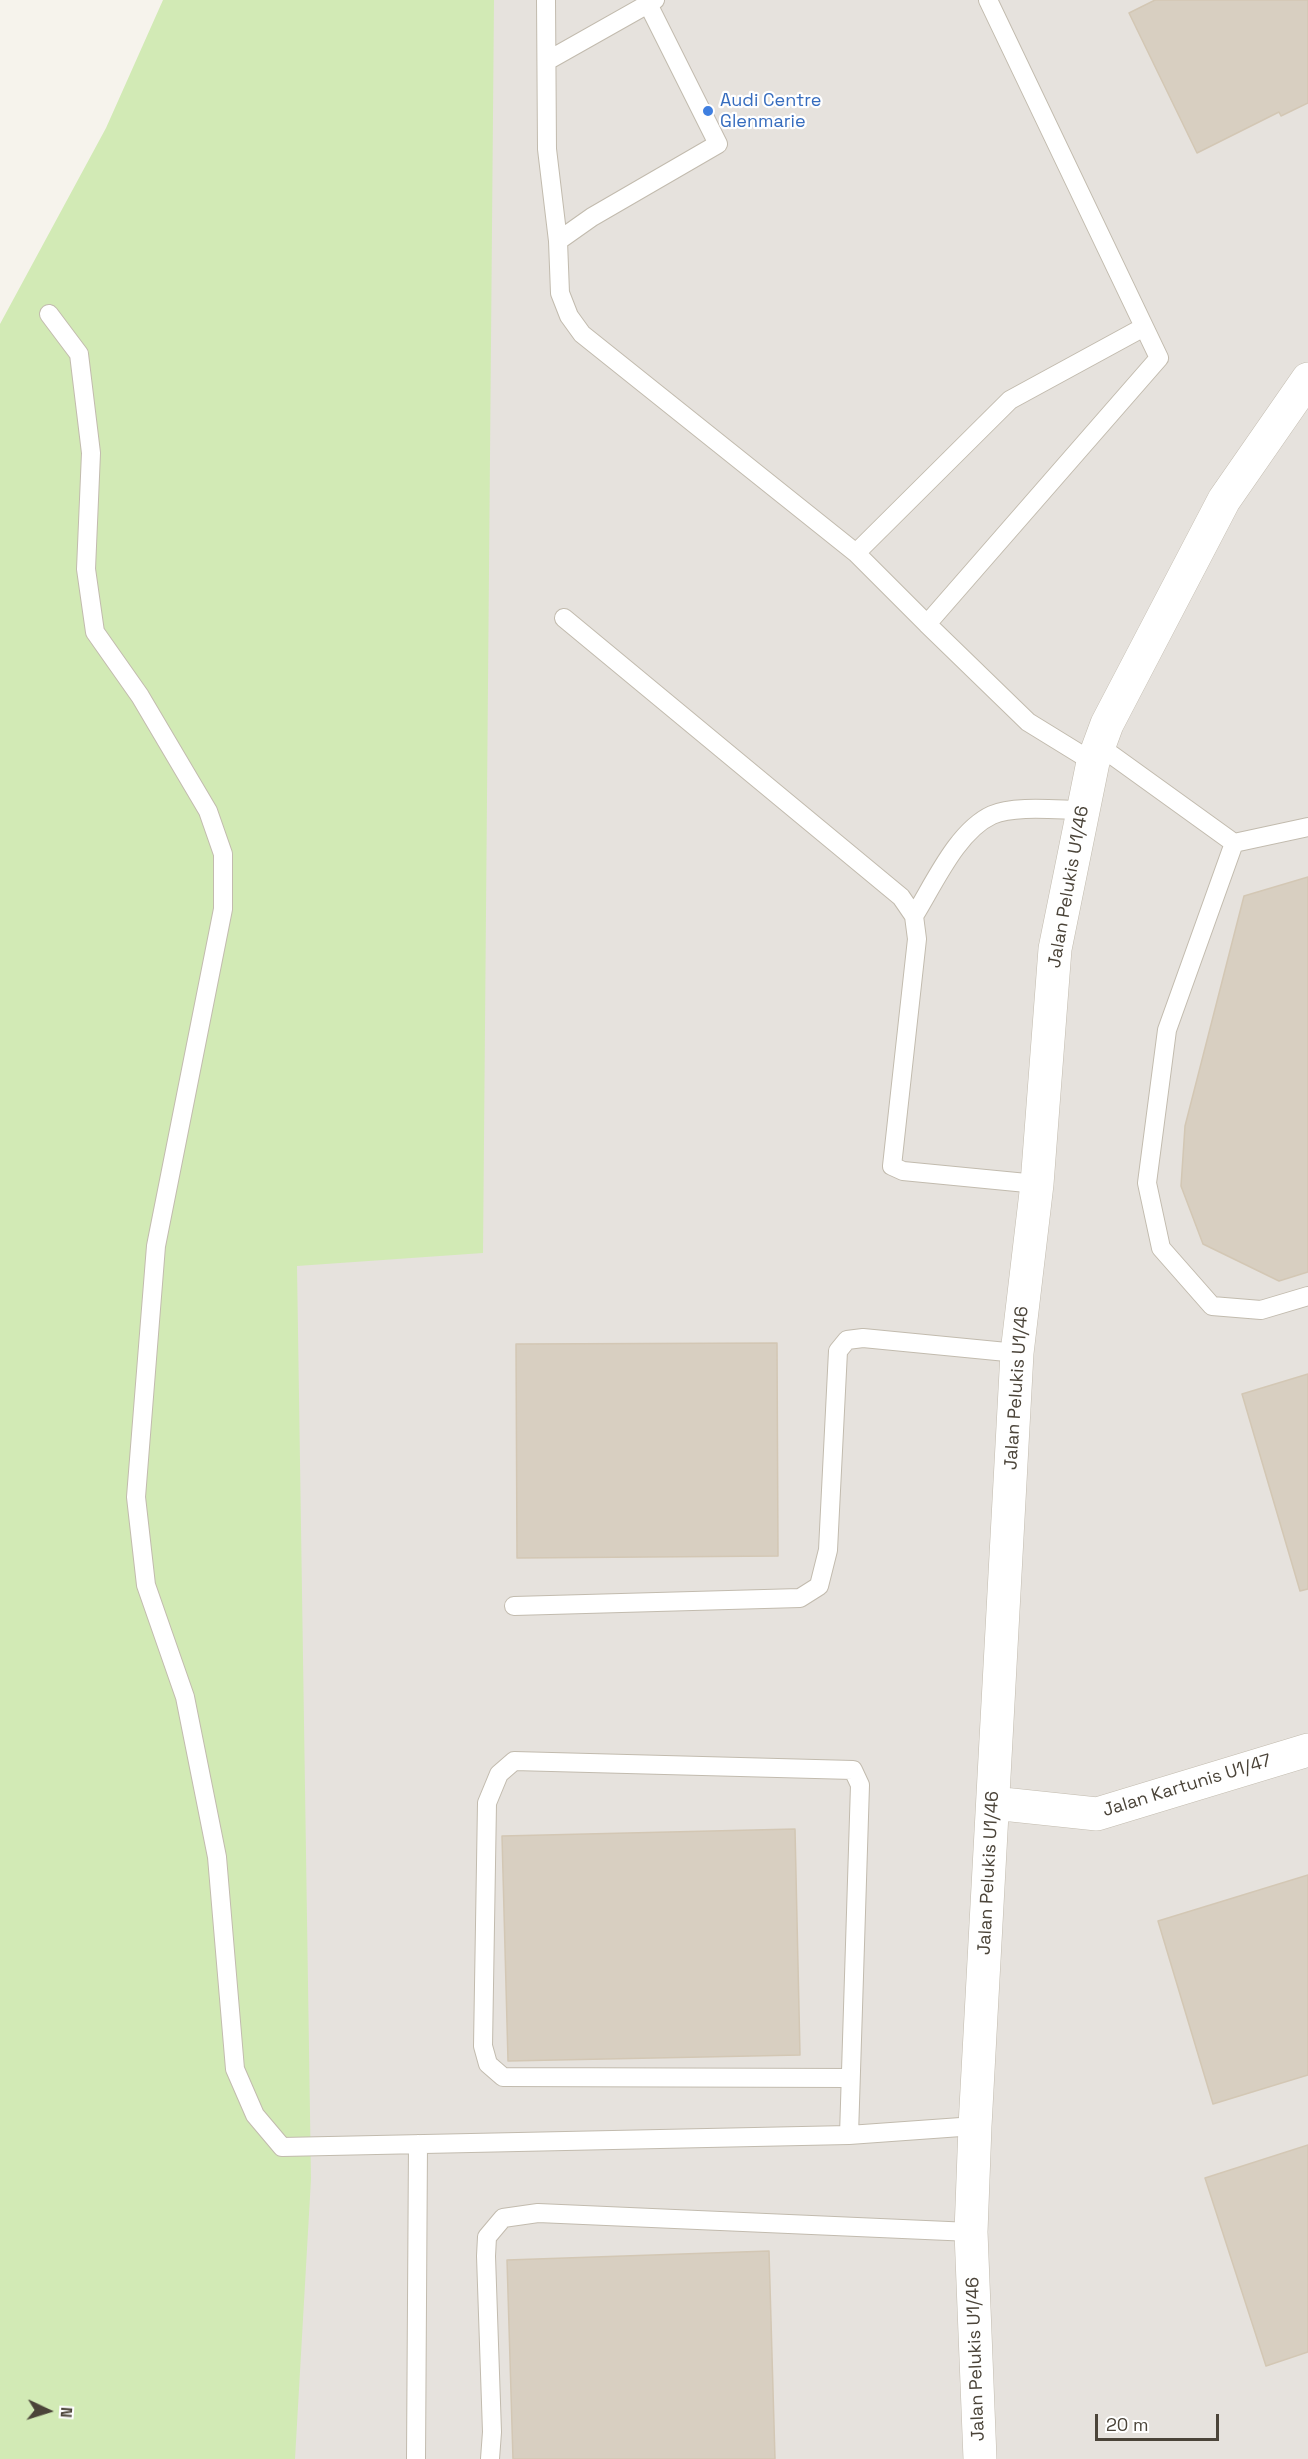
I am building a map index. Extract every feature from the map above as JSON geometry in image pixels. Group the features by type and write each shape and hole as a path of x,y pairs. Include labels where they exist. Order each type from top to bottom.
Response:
{"street":[{"name":"Jalan Pelukis U1/46","path":"980,2459 971,2232 975,2126 1017,1353 1036,1184 1055,949 1095,753 1224,500 1308,379"},
{"name":"Jalan Kartunis U1/47","path":"993,1803 1097,1814 1308,1750"}],"lane":[{"path":"546,0 548,149 558,241 560,293 569,316 582,334 856,554 1028,722 1095,753 1234,843 1308,827"},
{"path":"927,624 1160,358 988,0"},
{"path":"547,61 652,2 718,144 592,217 558,241"},
{"path":"49,314 79,354 91,453 86,569 95,632 140,696 208,811 223,854 223,909 156,1246 136,1497 146,1585 185,1697 217,1857 235,2069 255,2115 282,2147 849,2135 975,2126"},
{"path":"856,554 1010,400 1144,327"},
{"path":"564,618 901,897 914,916 917,939 892,1166 903,1171 1036,1184"},
{"path":"914,916 964,836 992,815 1025,809 1083,810"},
{"path":"1234,843 1167,1030 1147,1183 1161,1248 1212,1306 1261,1310 1308,1296"},
{"path":"514,1606 800,1598 819,1586 828,1550 838,1351 847,1340 863,1338 1017,1353"},
{"path":"849,2135 860,1785 854,1770 514,1761 499,1774 490,1790 487,1803 483,2046 488,2064 503,2077 850,2078"},
{"path":"416,2459 418,2144"},
{"path":"490,2459 492,2432 487,2237 503,2218 538,2212 971,2232"}],"shaded area":[{"path":"290,0 1308,0 1308,2459 0,2459"}],"green space":[{"path":"163,0 494,0 483,1253 297,1266 311,2179 295,2459 0,2459 0,324 106,128"}],"building":[{"path":"1155,0 1308,0 1308,103 1281,116 1279,112 1197,153 1129,13"},
{"path":"1308,877 1308,1272 1279,1281 1203,1244 1181,1186 1185,1126 1244,896"},
{"path":"777,1343 778,1556 517,1558 516,1344"},
{"path":"1308,1374 1308,1589 1300,1591 1242,1394"},
{"path":"795,1829 800,2055 508,2061 502,1836"},
{"path":"1308,1875 1308,2075 1213,2104 1158,1921"},
{"path":"1308,2145 1308,2352 1266,2366 1205,2178"},
{"path":"769,2251 775,2459 513,2459 507,2260"}],"place":[{"name":"Audi Centre Glenmarie","path":"708,111"}]}
